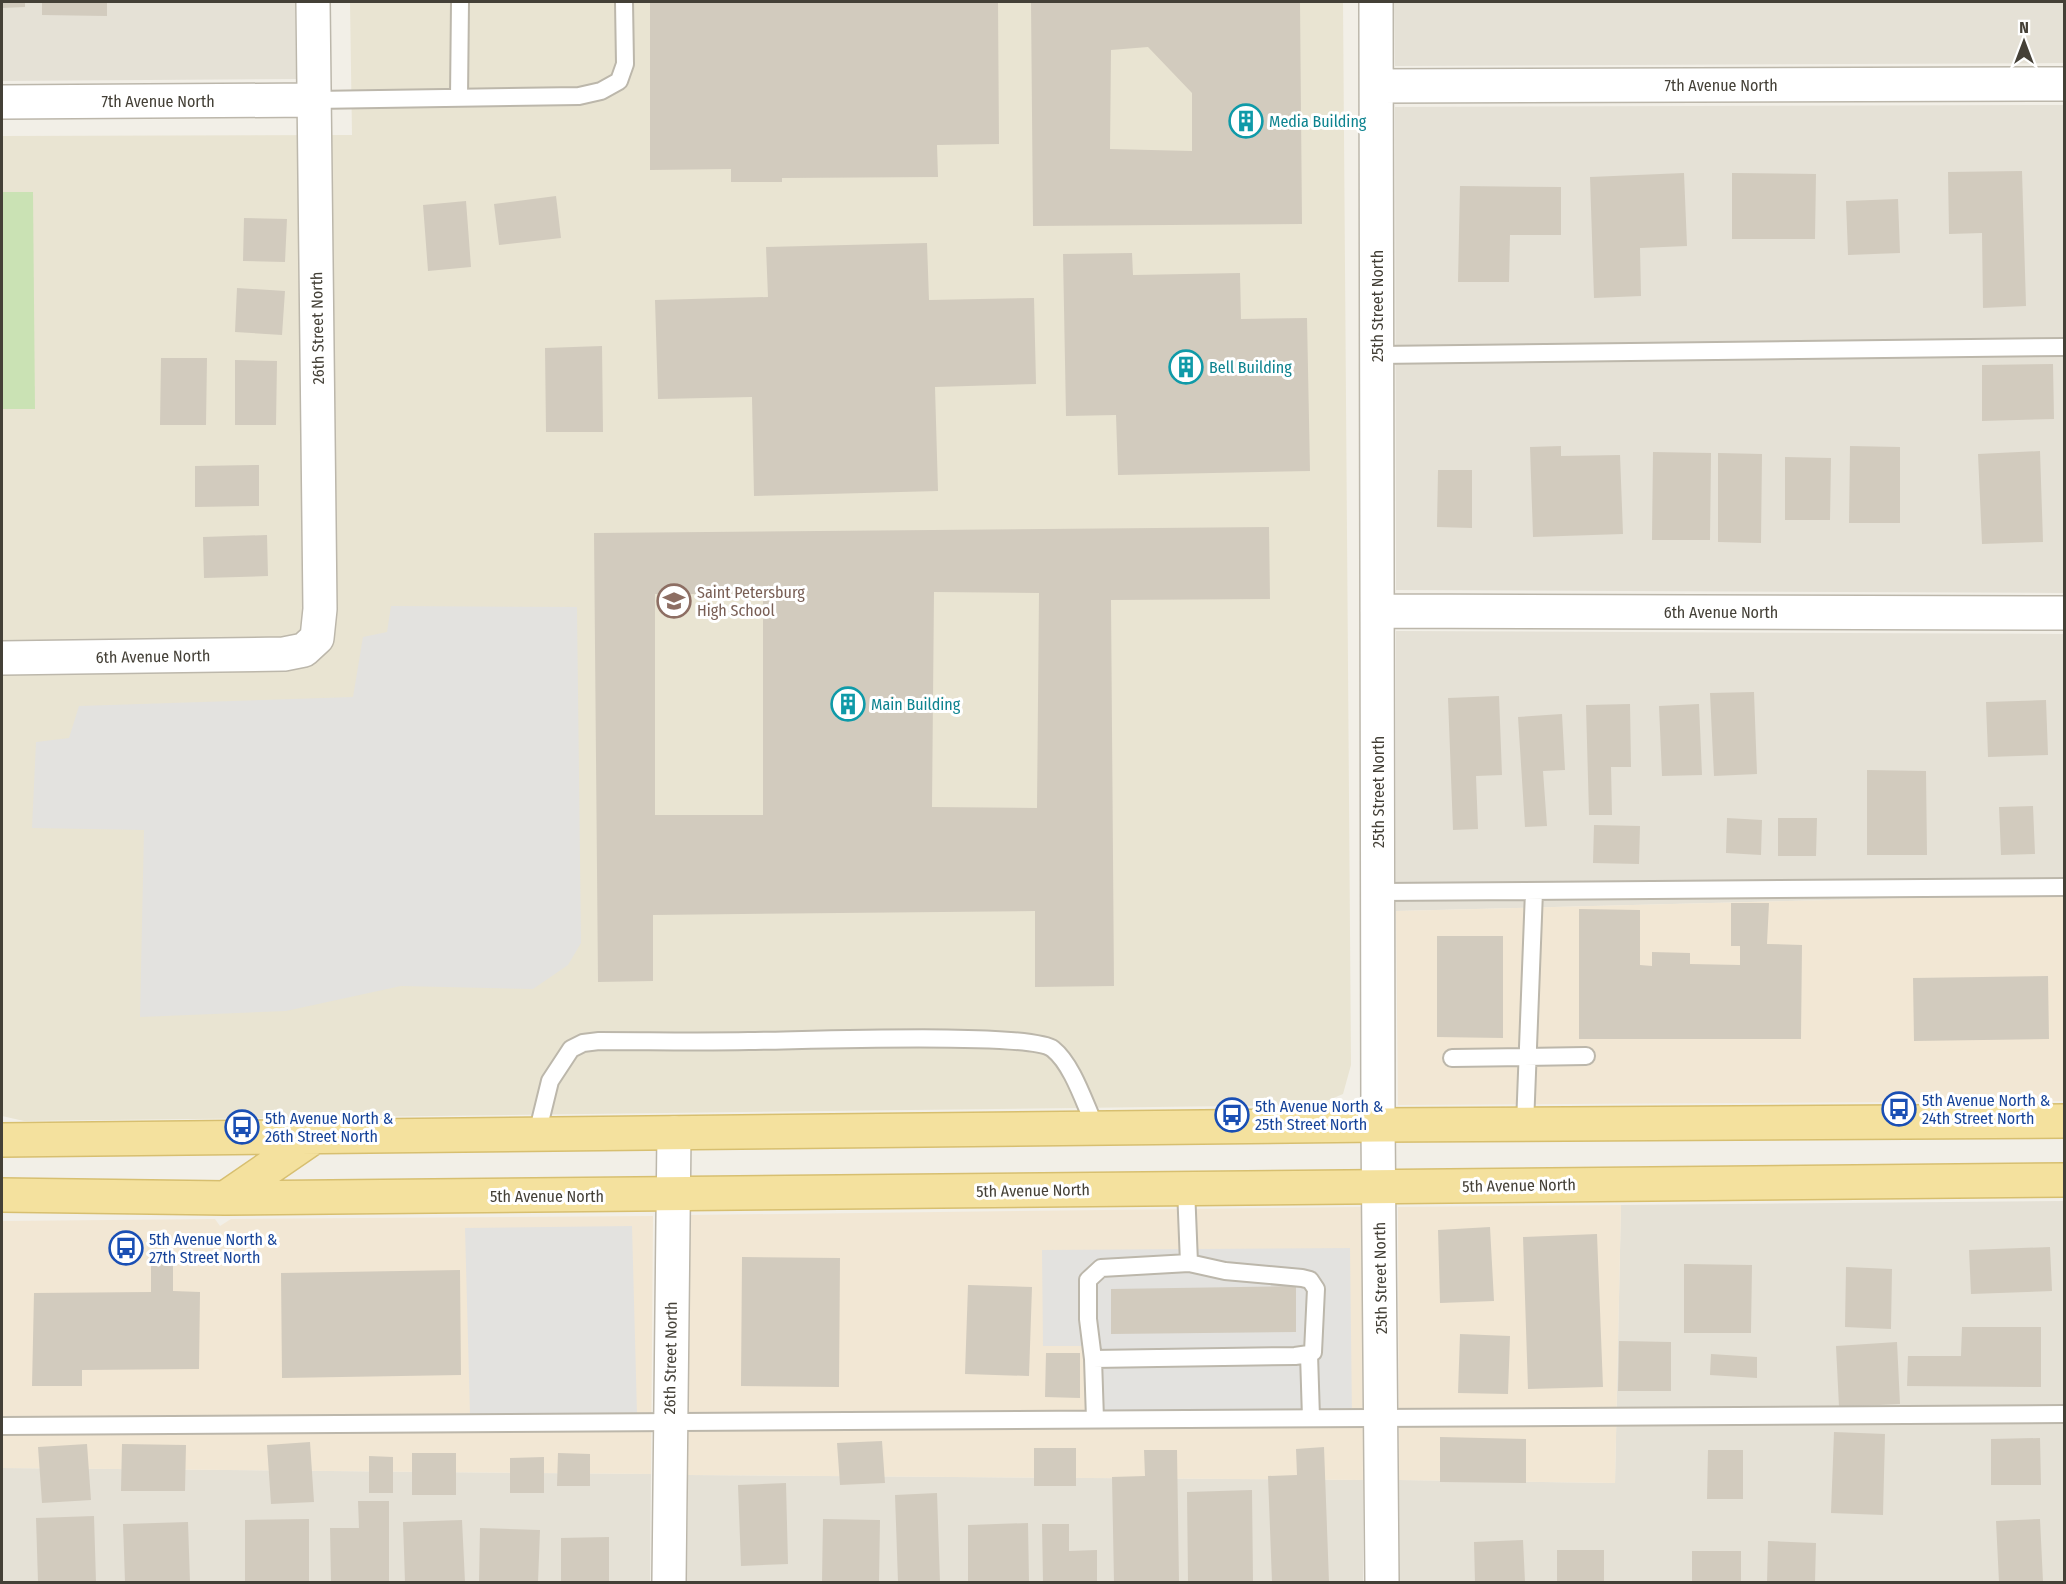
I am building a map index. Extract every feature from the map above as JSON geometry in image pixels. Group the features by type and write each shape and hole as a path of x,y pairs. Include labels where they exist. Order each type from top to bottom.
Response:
{"main road":[{"path":"2,1140 1378,1125 2064,1122"},
{"path":"225,1198 314,1137"},
{"name":"5th Avenue North","path":"2,1196 225,1198 672,1195 2064,1180"}],"street":[{"name":"26th Street North","path":"304,650 317,638 320,609 313,2"},
{"name":"25th Street North","path":"1376,2 1378,1125 1382,1582"},
{"name":"7th Avenue North","path":"1377,86 2064,84"},
{"name":"7th Avenue North","path":"2,102 314,100"},
{"name":"6th Avenue North","path":"1377,611 2064,613"},
{"name":"6th Avenue North","path":"2,658 257,655 284,654 304,650"},
{"name":"26th Street North","path":"669,1582 674,1133"}],"lane":[{"path":"459,98 460,2"},
{"path":"314,100 579,96 601,91 619,81 625,64 624,2"},
{"path":"1377,355 2064,347"},
{"path":"1378,892 2064,887"},
{"path":"1525,1125 1534,891"},
{"path":"537,1134 550,1081 571,1049 583,1043 599,1041 948,1039 1034,1042 1052,1048 1064,1062 1096,1128"},
{"path":"1452,1058 1586,1056"},
{"path":"1186,1188 1189,1263"},
{"path":"1093,1359 1309,1354 1313,1352 1314,1346 1316,1288 1310,1280 1302,1278 1225,1271 1189,1263 1101,1269 1088,1280 1088,1319 1093,1359 1095,1419"},
{"path":"1309,1354 1311,1418"},
{"path":"2,1426 2064,1414"}],"shaded area":[{"path":"2,2 295,2 296,79 2,81"},
{"name":"Saint Petersburg High School","path":"350,2 1343,2 1351,1065 1343,1094 1317,1105 24,1121 2,1116 2,136 352,135"},
{"path":"1394,2 2064,2 2064,63 1395,66"},
{"path":"2064,105 2064,593 1396,590 1395,107"},
{"path":"391,606 577,607 581,943 568,965 533,989 401,986 286,1011 140,1017 144,830 32,828 36,742 69,738 79,706 353,697 363,637 387,632"},
{"path":"1396,631 2064,634 2064,894 1396,911"},
{"path":"2064,894 2064,1101 1398,1105 1396,911"},
{"path":"2064,1201 2064,1582 1400,1582 1399,1480 1615,1483 1621,1205"},
{"path":"1621,1205 1615,1483 1399,1480 1398,1207"},
{"path":"1362,1207 1363,1480 688,1475 690,1215"},
{"path":"653,1216 651,1474 2,1468 2,1221 215,1219 220,1226 231,1219"},
{"path":"632,1226 637,1414 470,1415 465,1228"},
{"path":"1350,1248 1352,1417 1101,1420 1086,1346 1043,1346 1042,1250"},
{"path":"2,1468 651,1474 650,1582 2,1582"},
{"path":"688,1475 1363,1480 1363,1582 687,1582"}],"green space":[{"path":"2,192 33,192 35,409 2,409"}],"building":[{"path":"2,2 25,2 25,7 2,8"},
{"path":"42,2 107,2 107,16 42,15"},
{"path":"650,2 998,2 999,144 937,145 938,177 782,178 782,182 731,182 731,169 650,170"},
{"name":"Media Building","path":"1031,2 1300,2 1302,224 1033,226","holes":["1148,47 1192,93 1192,151 1110,149 1111,50"]},
{"path":"2022,171 2026,306 1983,308 1982,233 1949,234 1948,172"},
{"path":"1684,173 1687,246 1640,248 1641,296 1594,298 1590,177"},
{"path":"1732,173 1816,174 1815,239 1732,239"},
{"path":"1460,186 1561,187 1561,235 1510,235 1509,282 1458,282"},
{"path":"556,196 561,238 499,245 494,204"},
{"path":"1898,199 1900,253 1848,255 1846,201"},
{"path":"466,201 471,267 428,271 423,205"},
{"path":"244,218 287,219 285,262 243,261"},
{"path":"927,243 929,300 1034,298 1036,384 935,387 938,491 754,496 752,397 658,399 655,300 768,297 766,247"},
{"name":"Bell Building","path":"1132,253 1133,275 1240,273 1241,319 1307,318 1310,471 1118,475 1116,415 1066,416 1063,254"},
{"path":"237,288 285,291 282,335 235,332"},
{"path":"602,346 603,432 546,432 545,348"},
{"path":"161,358 207,358 206,425 160,425"},
{"path":"235,360 277,361 276,425 235,425"},
{"path":"2053,364 2054,419 1982,421 1982,365"},
{"path":"1561,446 1561,456 1620,455 1623,534 1533,537 1530,447"},
{"path":"1850,446 1900,447 1900,523 1849,523"},
{"path":"2040,451 2043,542 1982,544 1978,454"},
{"path":"1653,452 1711,453 1710,540 1652,540"},
{"path":"1718,453 1762,454 1761,543 1718,542"},
{"path":"1785,457 1831,458 1830,520 1785,520"},
{"path":"259,465 259,506 195,507 195,466"},
{"path":"1438,470 1472,470 1472,528 1437,527"},
{"name":"Main Building","path":"1269,527 1270,599 1111,600 1114,986 1035,987 1035,911 653,915 653,981 598,982 594,533","holes":["934,592 1039,593 1037,808 932,807","655,594 763,594 763,815 655,815"]},
{"path":"267,535 268,576 204,578 203,537"},
{"path":"1754,692 1757,774 1714,776 1710,693"},
{"path":"1499,696 1502,775 1476,776 1478,829 1453,830 1448,698"},
{"path":"2046,700 2048,755 1988,757 1986,702"},
{"path":"1630,704 1631,767 1611,767 1612,815 1589,815 1586,705"},
{"path":"1699,704 1702,775 1662,776 1659,706"},
{"path":"1562,714 1565,770 1543,771 1547,826 1525,827 1518,717"},
{"path":"1867,770 1926,771 1927,855 1867,855"},
{"path":"2033,806 2035,854 2001,855 1999,807"},
{"path":"1727,818 1762,820 1761,855 1726,853"},
{"path":"1778,818 1817,818 1816,856 1778,856"},
{"path":"1594,825 1640,826 1639,864 1593,863"},
{"path":"1731,903 1769,903 1767,944 1802,945 1801,1039 1579,1039 1579,909 1640,910 1640,965 1652,966 1652,952 1690,953 1690,964 1740,965 1740,946 1731,946"},
{"path":"1437,936 1503,936 1503,1038 1437,1037"},
{"path":"2048,976 2049,1039 1914,1041 1913,978"},
{"path":"1490,1227 1494,1301 1440,1303 1438,1230"},
{"path":"1597,1234 1603,1387 1528,1389 1523,1237"},
{"path":"2050,1247 2052,1291 1971,1294 1969,1250"},
{"path":"742,1257 840,1258 839,1387 741,1386"},
{"path":"151,1264 173,1264 173,1291 200,1292 199,1369 82,1370 82,1386 32,1386 34,1293 151,1292"},
{"path":"1684,1264 1752,1265 1751,1333 1684,1333"},
{"path":"1846,1267 1892,1269 1891,1329 1845,1327"},
{"path":"460,1270 461,1375 282,1378 281,1273"},
{"path":"968,1285 1032,1287 1029,1376 965,1374"},
{"path":"1296,1286 1296,1332 1111,1334 1111,1289"},
{"path":"1962,1327 2041,1327 2041,1387 1907,1386 1908,1356 1961,1356"},
{"path":"1460,1334 1510,1336 1508,1394 1458,1393"},
{"path":"1619,1341 1671,1342 1671,1391 1618,1391"},
{"path":"1897,1342 1900,1404 1839,1407 1836,1346"},
{"path":"1046,1353 1080,1353 1080,1398 1045,1397"},
{"path":"1711,1354 1757,1357 1757,1378 1710,1375"},
{"path":"1834,1432 1885,1434 1883,1515 1831,1513"},
{"path":"1440,1437 1526,1439 1526,1483 1440,1482"},
{"path":"2040,1438 2041,1485 1991,1485 1991,1439"},
{"path":"882,1441 885,1483 840,1485 837,1443"},
{"path":"310,1442 314,1502 271,1504 267,1445"},
{"path":"87,1444 91,1500 42,1503 38,1447"},
{"path":"122,1444 186,1445 185,1491 121,1491"},
{"path":"1324,1447 1329,1582 1272,1582 1268,1476 1297,1475 1296,1449"},
{"path":"1034,1448 1076,1448 1076,1486 1034,1486"},
{"path":"1144,1450 1177,1450 1179,1582 1114,1582 1112,1477 1145,1476"},
{"path":"1708,1450 1743,1450 1743,1499 1707,1499"},
{"path":"412,1453 456,1453 456,1495 412,1495"},
{"path":"558,1453 590,1454 590,1486 557,1486"},
{"path":"369,1456 393,1457 393,1493 369,1493"},
{"path":"544,1457 544,1493 510,1493 510,1458"},
{"path":"786,1483 788,1564 741,1566 738,1485"},
{"path":"1252,1490 1253,1582 1188,1582 1187,1492"},
{"path":"937,1493 940,1582 898,1582 895,1495"},
{"path":"358,1501 389,1501 389,1582 331,1582 330,1528 359,1528"},
{"path":"94,1516 96,1582 38,1582 36,1518"},
{"path":"309,1519 309,1582 245,1582 245,1520"},
{"path":"823,1519 880,1520 879,1582 822,1582"},
{"path":"2040,1519 2043,1582 1999,1582 1996,1521"},
{"path":"462,1520 465,1582 405,1582 403,1522"},
{"path":"188,1522 190,1582 125,1582 123,1524"},
{"path":"1028,1523 1029,1582 968,1582 968,1525"},
{"path":"1042,1524 1069,1524 1069,1551 1097,1550 1097,1582 1043,1582"},
{"path":"480,1528 540,1530 538,1582 479,1582"},
{"path":"609,1537 609,1582 561,1582 561,1538"},
{"path":"1523,1540 1525,1582 1475,1582 1474,1542"},
{"path":"1768,1541 1816,1543 1815,1582 1767,1582"},
{"path":"1557,1550 1604,1550 1604,1582 1557,1582"},
{"path":"1692,1551 1741,1551 1741,1582 1692,1582"}],"place":[{"name":"Media Building","path":"1246,121"},
{"name":"Bell Building","path":"1186,367"},
{"name":"Saint Petersburg High School","path":"674,601"},
{"name":"Main Building","path":"848,704"},
{"name":"5th Avenue North & 24th Street North","path":"1899,1109"},
{"name":"5th Avenue North & 25th Street North","path":"1232,1115"},
{"name":"5th Avenue North & 26th Street North","path":"242,1127"},
{"name":"5th Avenue North & 27th Street North","path":"126,1248"}]}
